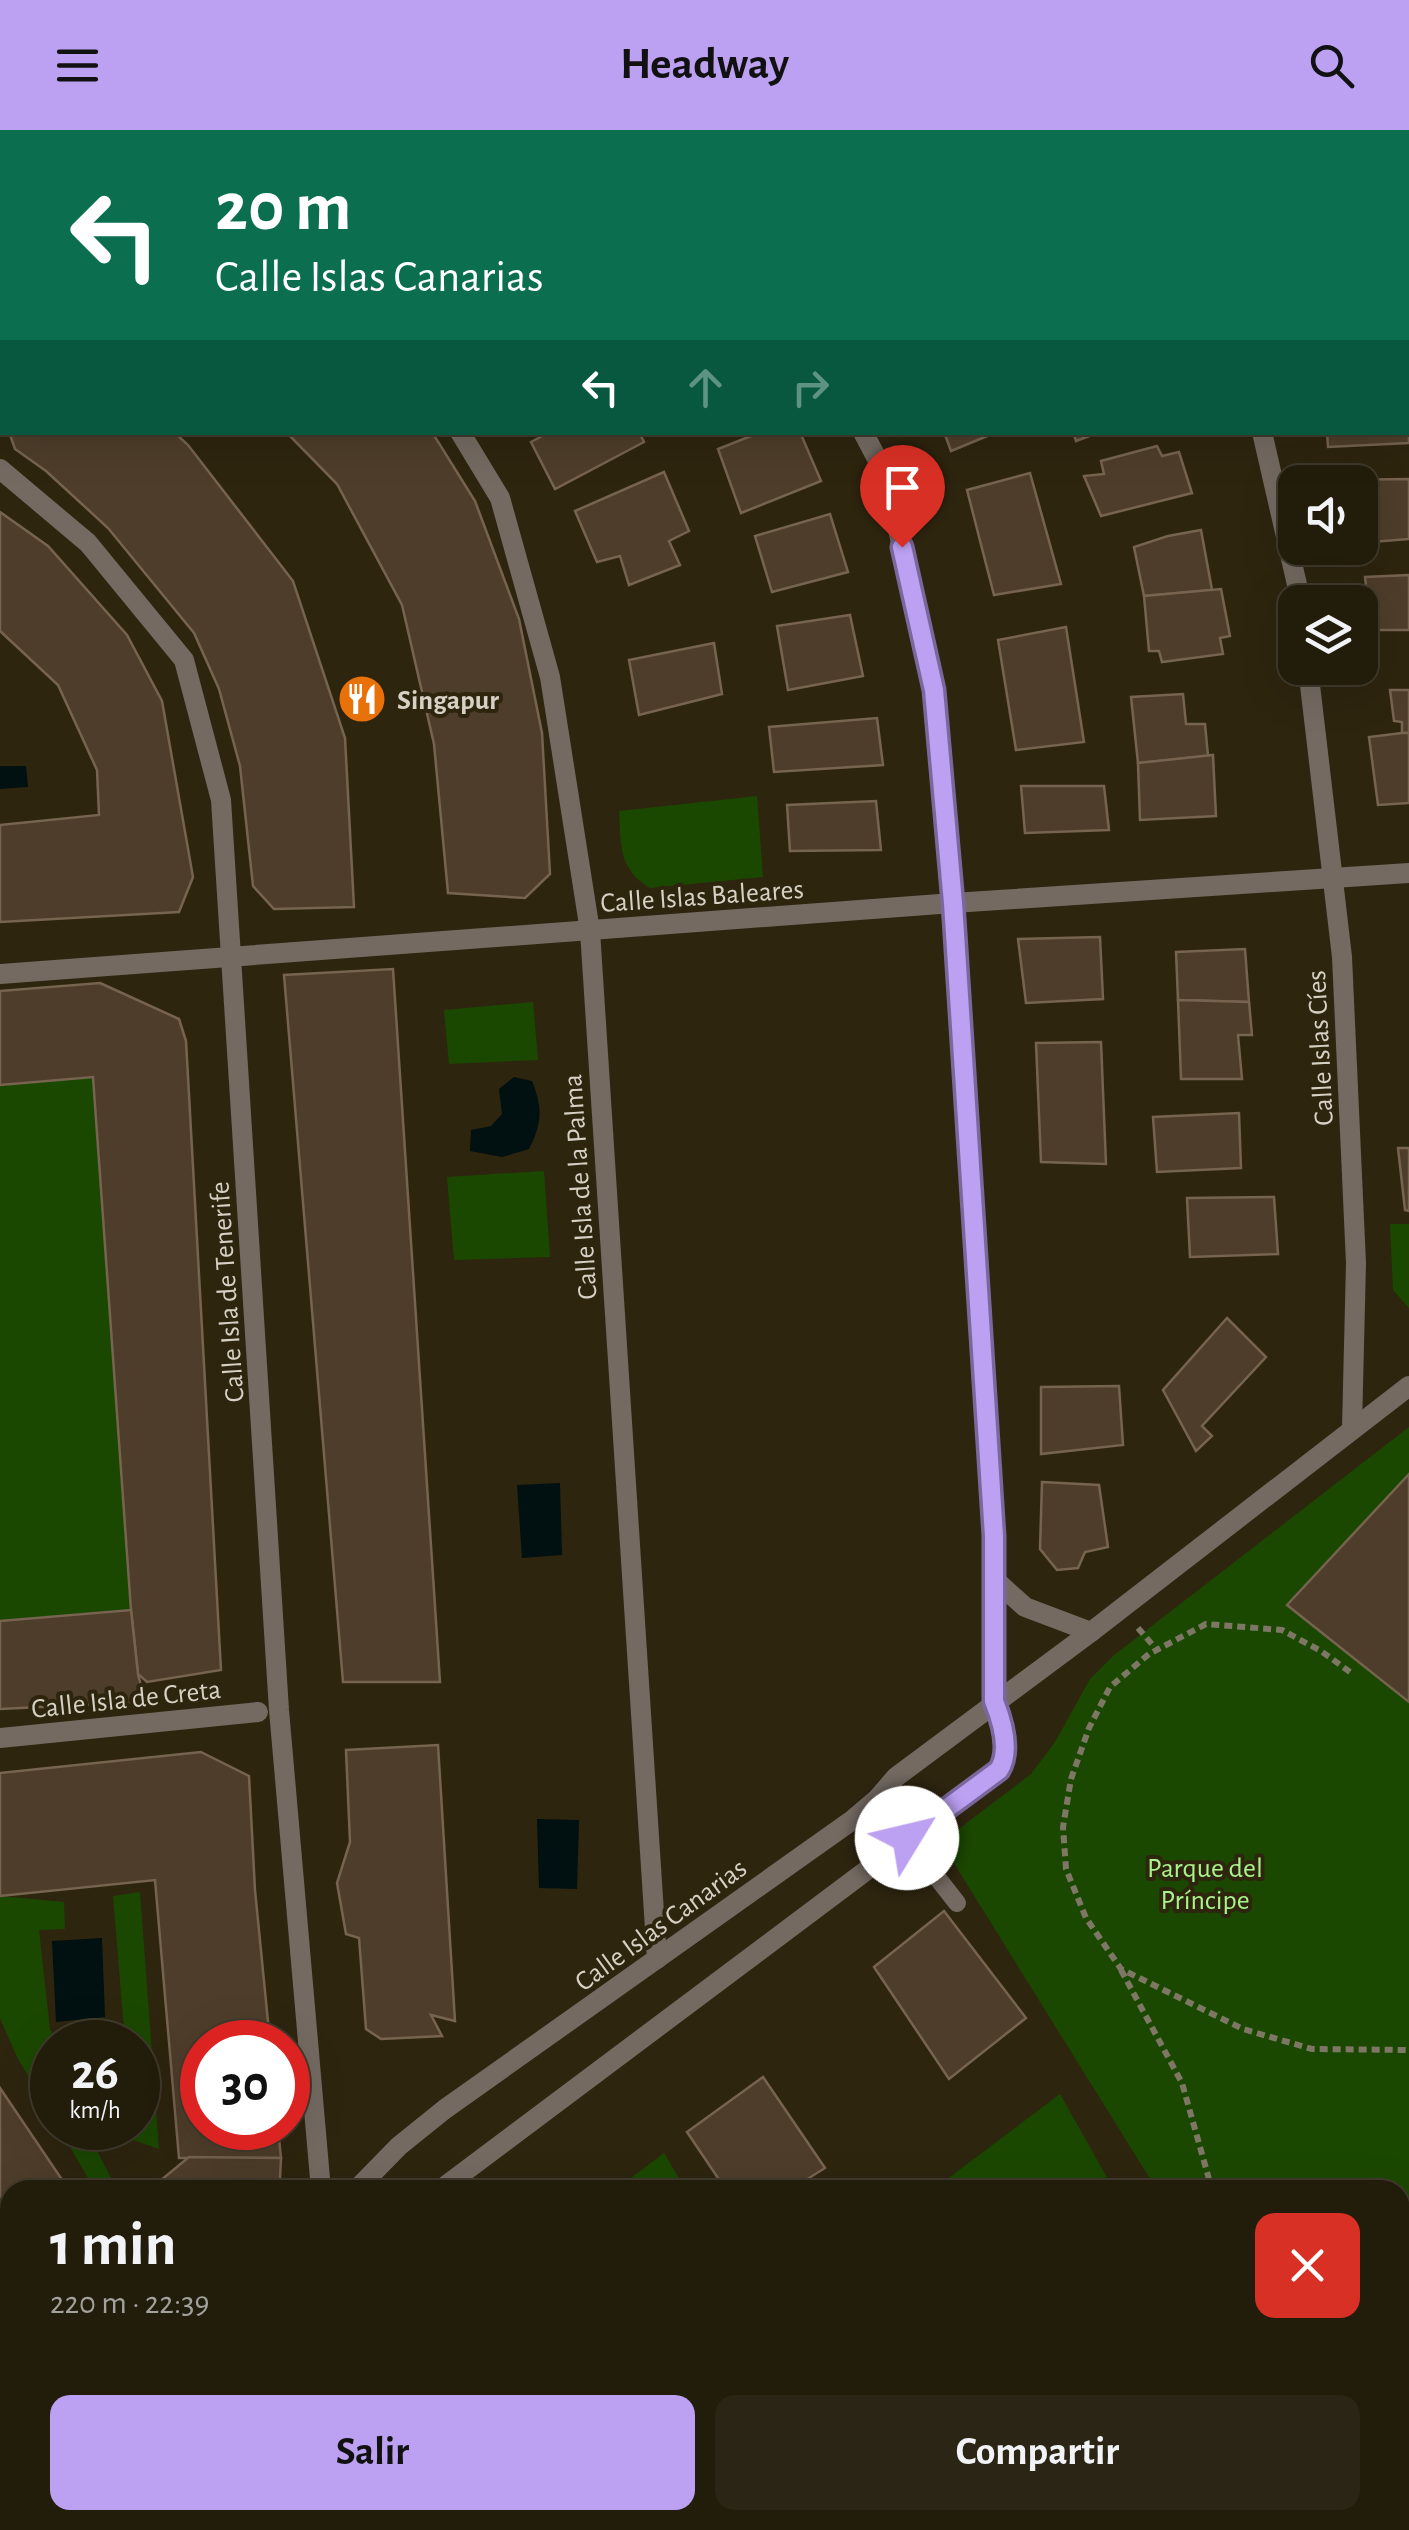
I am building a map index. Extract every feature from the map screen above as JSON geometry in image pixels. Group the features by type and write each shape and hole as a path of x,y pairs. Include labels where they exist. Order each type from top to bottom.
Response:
{"street":[{"name":"Calle Isla de la Palma","path":"462,435 500,498 550,677 590,931 657,1959"},
{"path":"453,2180 999,1770 1005,1760 1002,1719 994,1701 995,1580 953,903 934,690 886,476 865,435"},
{"path":"1263,435 1297,585"},
{"name":"Calle Isla de Tenerife","path":"0,469 88,543 184,660 221,800 279,1710 320,2180"},
{"name":"Calle Islas Cíes","path":"1310,685 1342,956 1356,1244 1352,1428"},
{"name":"Calle Islas Baleares","path":"0,974 953,903 1409,874"},
{"name":"Calle Islas Canarias","path":"366,2180 445,2109 850,1821 896,1777 1409,1386"},
{"path":"995,1580 1025,1607 1091,1632"},
{"name":"Calle Isla de Creta","path":"0,1738 258,1712"},
{"path":"878,1798 907,1838"}],"lane":[{"path":"907,1838 957,1903"}],"path":[{"path":"1209,2180 1182,2083 1121,1968 1086,1918 1066,1869 1063,1827 1071,1779 1089,1728 1110,1687 1149,1654 1206,1624 1282,1630 1322,1650 1350,1672"},
{"path":"1121,1968 1243,2029 1312,2050 1409,2050"}],"green space":[{"path":"757,796 763,877 650,888 632,873 623,855 619,811"},
{"path":"533,1002 538,1060 449,1064 444,1010"},
{"path":"93,1077 131,1610 0,1621 0,1086"},
{"path":"544,1171 550,1257 454,1260 447,1177"},
{"path":"1390,1224 1409,1224 1409,1308 1393,1290"},
{"name":"Parque del Príncipe","path":"1409,1427 1409,2180 1151,2180 955,1865 949,1847 956,1831 1031,1774 1055,1742 1090,1679 1113,1656"},
{"path":"140,1892 149,2020 123,2020 113,1896"},
{"path":"0,1896 64,1902 65,1929 39,1930 49,2020 30,2020 30,2079 0,2018"},
{"path":"1060,2094 1108,2180 946,2180"},
{"path":"72,2150 97,2150 112,2180 89,2180"},
{"path":"664,2153 680,2180 628,2180"}],"shaded area":[{"path":"0,766 26,766 28,787 0,789"},
{"path":"514,1077 532,1081 538,1099 539,1124 529,1149 502,1157 470,1151 471,1130 491,1126 502,1114 499,1089"},
{"path":"560,1483 562,1555 522,1558 517,1485"},
{"path":"537,1819 579,1820 577,1889 539,1888"},
{"path":"102,1938 105,2017 56,2020 52,1941"}],"building":[{"path":"10,435 177,435 293,581 345,738 354,907 274,909 253,886 240,766 219,689 194,633 108,528 46,471 15,449"},
{"path":"289,435 434,435 475,501 519,619 542,733 550,874 525,898 448,893 434,744 402,605 337,484"},
{"path":"544,435 640,435 644,442 555,489 531,442"},
{"path":"753,435 801,435 821,481 741,513 718,449"},
{"path":"945,435 990,435 951,451"},
{"path":"1327,435 1409,435 1409,443 1328,447"},
{"path":"1157,446 1162,456 1179,452 1192,493 1101,516 1084,476 1104,474 1101,461"},
{"path":"664,472 689,531 669,541 680,565 629,585 620,556 597,562 575,511"},
{"path":"1030,473 1061,584 994,595 967,490"},
{"path":"1378,479 1409,479 1409,539 1378,542"},
{"path":"0,512 48,546 127,635 162,701 193,877 179,912 0,922 0,825 99,815 97,770 58,685 0,631"},
{"path":"830,514 848,572 772,592 755,536"},
{"path":"1201,530 1212,590 1144,596 1134,547"},
{"path":"1409,575 1409,630 1378,630 1378,585 1366,585 1365,577"},
{"path":"1221,589 1230,636 1220,638 1223,654 1162,662 1159,651 1149,651 1144,596"},
{"path":"850,615 863,676 788,690 777,626"},
{"path":"1066,627 1084,742 1016,750 998,640"},
{"path":"714,643 722,694 639,715 629,660"},
{"path":"1390,690 1409,690 1409,733 1402,733 1402,722 1394,721"},
{"path":"1183,694 1186,724 1205,724 1208,756 1138,763 1131,697"},
{"path":"877,718 883,765 774,772 769,727"},
{"path":"1409,733 1409,803 1378,805 1369,737"},
{"path":"1213,755 1216,816 1140,820 1138,763"},
{"path":"1021,786 1104,786 1109,830 1025,833"},
{"path":"876,801 881,850 790,851 787,805"},
{"path":"1100,937 1103,999 1026,1003 1018,939"},
{"path":"1245,949 1249,1002 1178,1000 1176,952"},
{"path":"393,969 440,1682 343,1682 284,975"},
{"path":"100,983 179,1019 186,1041 221,1670 147,1682 138,1674 131,1610 93,1077 0,1085 0,991"},
{"path":"1178,1000 1249,1002 1252,1035 1238,1035 1242,1079 1181,1079"},
{"path":"1101,1042 1106,1164 1041,1162 1036,1043"},
{"path":"1239,1113 1241,1168 1157,1172 1153,1117"},
{"path":"1398,1148 1409,1148 1409,1211 1405,1210"},
{"path":"1274,1197 1278,1254 1190,1257 1187,1198"},
{"path":"1227,1318 1266,1357 1202,1426 1212,1436 1196,1451 1163,1390"},
{"path":"1119,1386 1123,1445 1041,1454 1041,1387"},
{"path":"1409,1474 1409,1702 1287,1605"},
{"path":"1042,1482 1099,1485 1108,1547 1085,1552 1078,1568 1057,1570 1040,1549"},
{"path":"131,1610 145,1702 0,1709 0,1621"},
{"path":"438,1745 455,2021 431,2015 442,2036 381,2039 366,2029 359,1938 346,1934 337,1883 350,1842 346,1750"},
{"path":"201,1752 249,1776 268,2020 180,2020 180,2150 280,2150 281,2158 179,2158 155,1880 0,1896 0,1773"},
{"path":"944,1911 1026,2018 949,2079 874,1967"},
{"path":"763,2077 825,2168 806,2180 719,2180 687,2132"},
{"path":"0,2088 30,2132 30,2150 42,2150 62,2180 0,2180"},
{"path":"189,2157 281,2158 279,2180 161,2180"}],"place":[{"name":"Singapur","path":"362,699"}],"route":[{"path":"902,547 934,690 953,903 994,1536 994,1701 1002,1719 1005,1760 999,1770 907,1838"}]}
